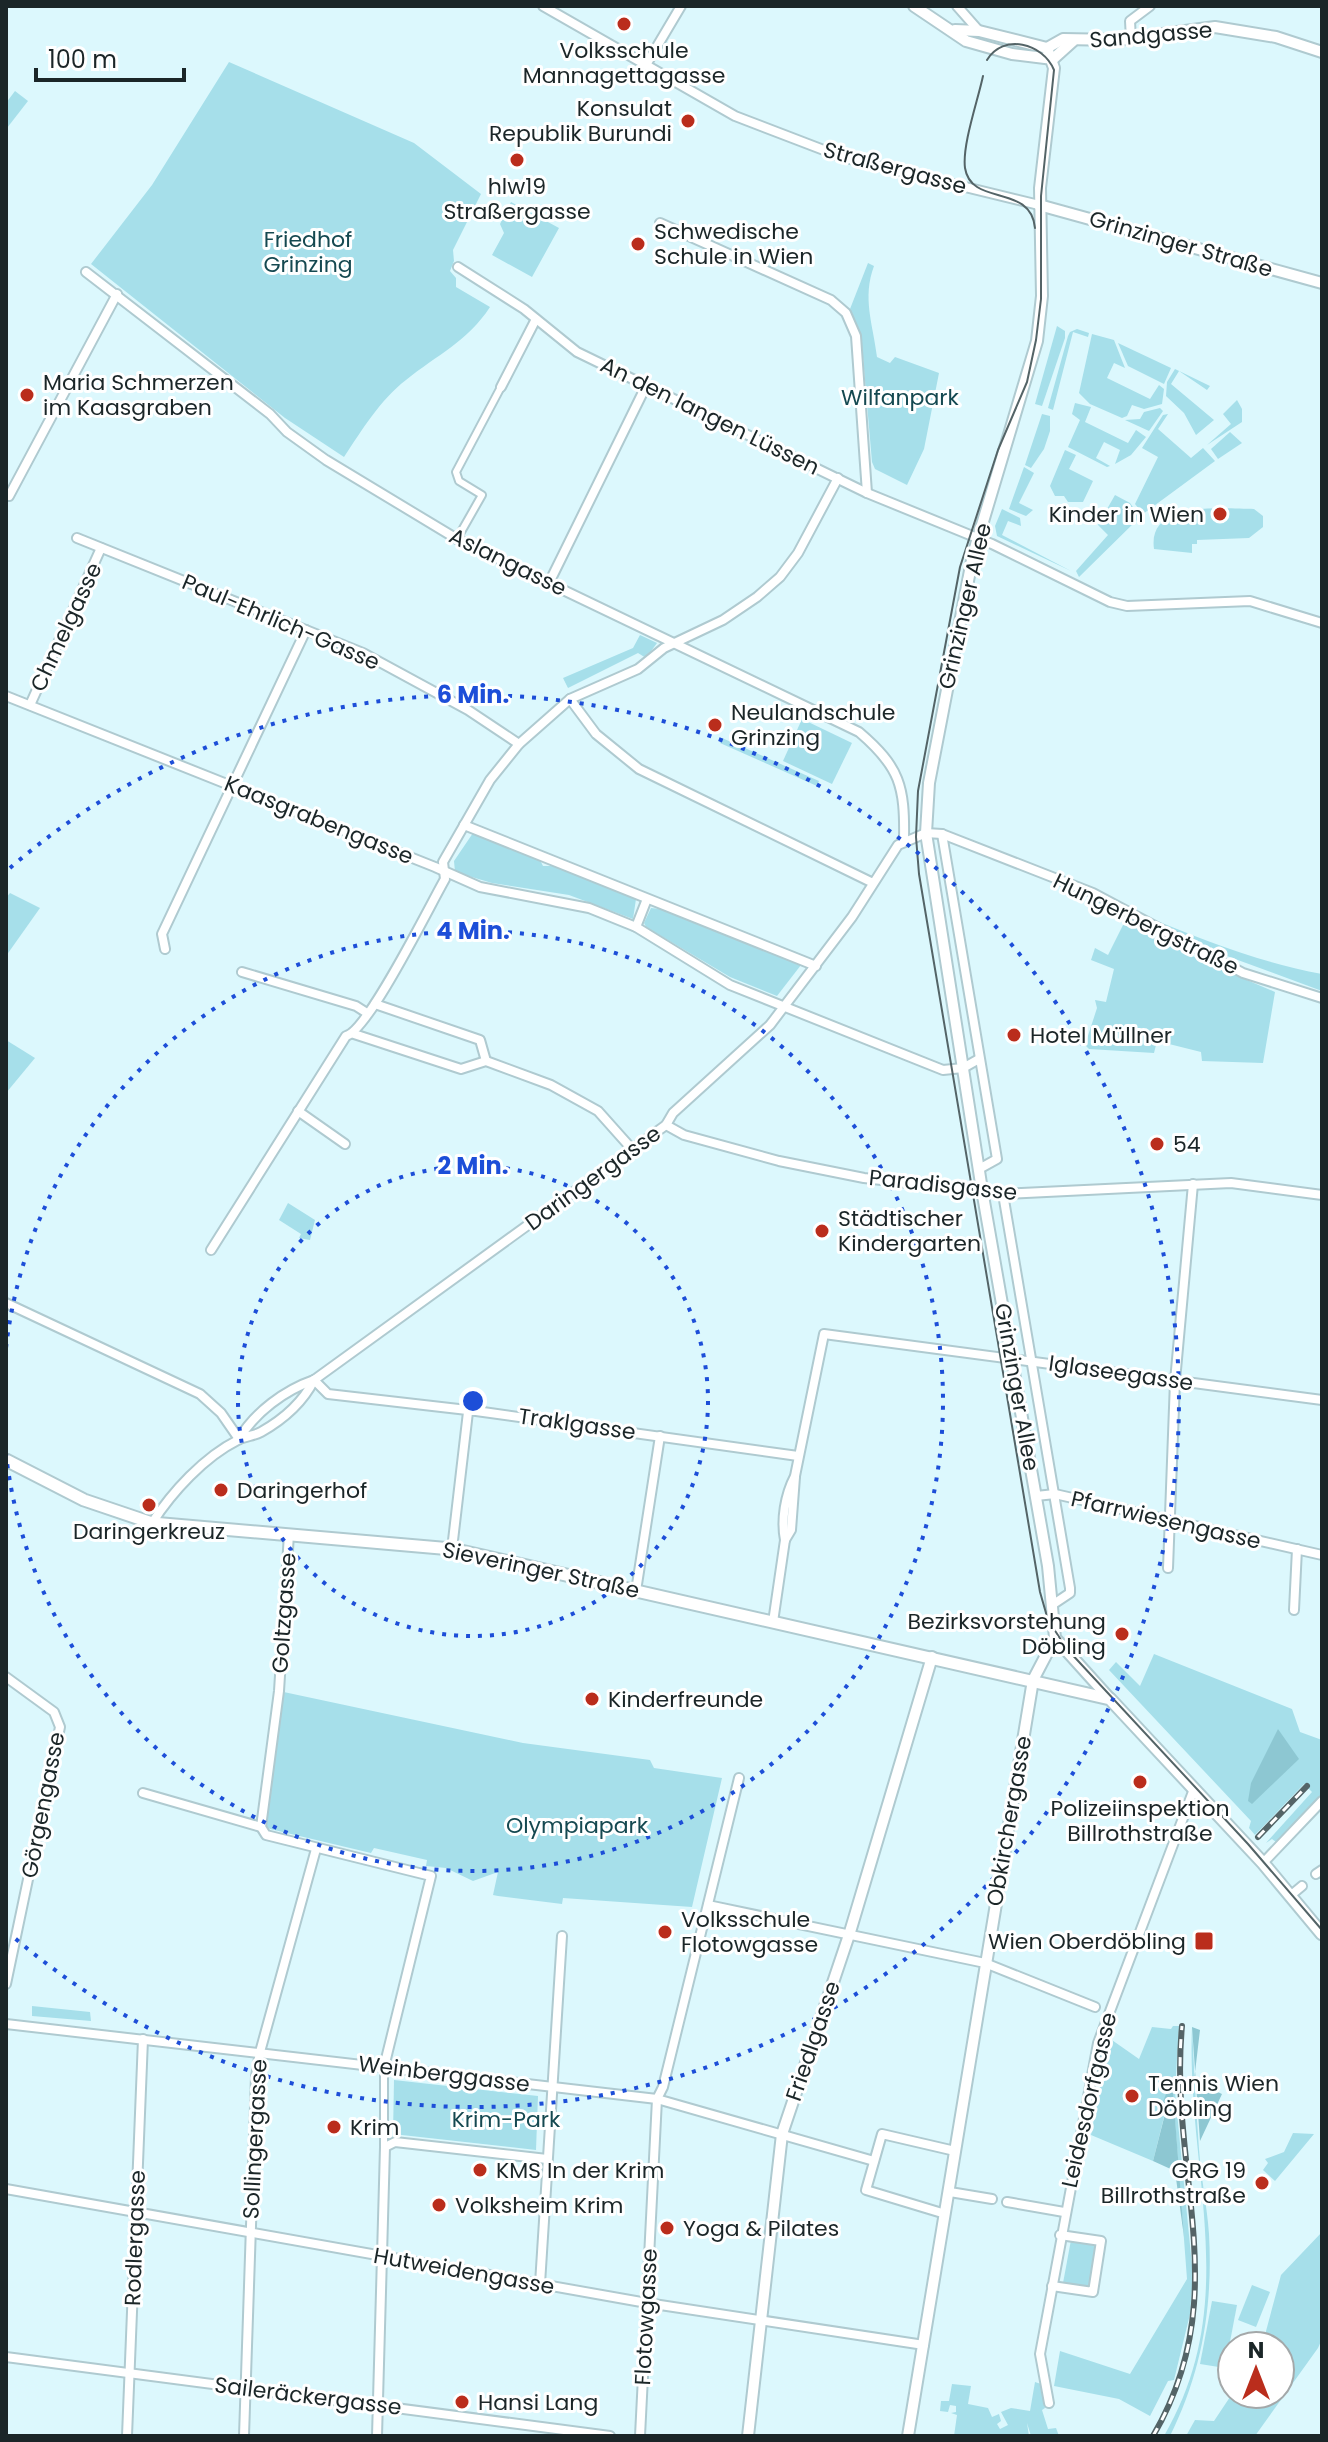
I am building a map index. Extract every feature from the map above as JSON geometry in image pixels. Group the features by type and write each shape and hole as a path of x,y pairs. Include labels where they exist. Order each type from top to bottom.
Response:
{"main road":[{"name":"Sieveringer Straße","path":"6,1460 84,1500 152,1523 452,1549 1110,1699"},
{"path":"1110,1699 1263,1863 1322,1934"}],"street":[{"name":"Straßergasse","path":"543,6 735,116 842,157 1039,205"},
{"path":"646,65 681,6"},
{"path":"914,6 955,30 966,41 1053,59"},
{"path":"957,6 979,31"},
{"path":"1131,39 1130,21 1150,6"},
{"name":"Sandgasse","path":"1047,48 1063,39 1131,39 1215,27 1276,37 1322,52"},
{"path":"955,30 979,31 1047,48 1053,59"},
{"name":"Sandgasse","path":"1053,59 1073,41"},
{"name":"Grinzinger Allee","path":"1053,59 1039,205 1042,296 1037,341 977,539 929,783 926,833 982,1190 1036,1496 1055,1638"},
{"name":"Grinzinger Straße","path":"1039,205 1322,283"},
{"path":"660,223 831,300 846,313 856,336 867,493"},
{"name":"An den langen Lüssen","path":"458,267 536,319 577,352 867,493 977,539 1110,602 1127,606 1250,601 1322,623"},
{"name":"Aslangasse","path":"86,272 270,414 287,432 326,460 457,539 841,720 886,755 899,778 905,805 904,840"},
{"path":"6,495 9,496 117,294"},
{"path":"457,539 482,495 459,481 456,472 536,319"},
{"path":"549,583 646,386"},
{"path":"354,1034 375,1004 445,879 443,862 464,825 490,780 519,744 570,699 638,669 677,643 723,620 780,577 815,527 838,478"},
{"name":"Paul-Ehrlich-Gasse","path":"77,538 306,630 417,681 519,744"},
{"name":"Chmelgasse","path":"30,705 101,548"},
{"path":"165,949 162,934 306,630"},
{"name":"Kaasgrabengasse","path":"6,696 480,887 589,908 636,927 730,985 782,1008 943,1070 963,1068"},
{"path":"570,699 596,734 639,769 871,882"},
{"path":"464,825 816,966"},
{"path":"904,840 926,833"},
{"name":"Hungerbergstraße","path":"926,833 942,834 1093,893 1243,973 1322,998"},
{"path":"942,834 997,1159 979,1169"},
{"name":"Daringergasse","path":"239,1439 250,1421 297,1386 314,1380 666,1125 673,1113 770,1025 852,917 871,882 904,840"},
{"path":"636,927 647,899"},
{"path":"242,972 356,1006 367,1013"},
{"path":"375,1004 480,1040 486,1061"},
{"path":"211,1250 346,1036 354,1034 461,1069 486,1061 585,1101 631,1148"},
{"path":"963,1068 979,1059"},
{"path":"298,1111 345,1144"},
{"name":"Paradisgasse","path":"666,1125 684,1135 779,1161 864,1178 1003,1194 1193,1184 1269,1186 1322,1195"},
{"path":"1168,1568 1175,1381 1193,1184"},
{"name":"Grinzinger Allee","path":"1003,1194 1070,1593 1052,1605"},
{"path":"6,1303 200,1394 221,1413 239,1439"},
{"name":"Iglaseegasse","path":"798,1456 824,1334 1322,1400"},
{"name":"Daringergasse","path":"152,1523 212,1458 239,1439 260,1433 304,1400 314,1380"},
{"name":"Traklgasse","path":"314,1380 328,1394 798,1456"},
{"path":"452,1549 468,1412"},
{"path":"636,1591 660,1436"},
{"path":"773,1622 785,1540 791,1530 798,1456"},
{"name":"Pfarrwiesengasse","path":"1036,1496 1055,1494 1322,1555"},
{"name":"Goltzgasse","path":"261,1827 279,1691 289,1534"},
{"path":"1294,1610 1297,1549"},
{"path":"1055,1638 1110,1699"},
{"name":"Obkirchergasse","path":"942,2213 950,2192 1033,1680 1055,1638"},
{"name":"Friedlgasse","path":"748,2436 782,2134 850,1932 932,1657"},
{"name":"Görgengasse","path":"6,1677 54,1712 59,1720 57,1749 6,1984"},
{"name":"Flotowgasse","path":"640,2436 657,2099 663,2087 739,1778"},
{"name":"Leidesdorfgasse","path":"1049,2403 1040,2359 1064,2212 1105,2020 1194,1789"},
{"path":"143,1793 261,1827 266,1835 431,1876 384,2067 377,2436"},
{"path":"1263,1863 1322,1801"},
{"name":"Sollingergasse","path":"244,2436 260,2052 316,1849"},
{"path":"1290,1896 1302,1886"},
{"path":"708,1905 850,1932 985,1963 1095,2007"},
{"path":"540,2284 562,1936"},
{"name":"Weinberggasse","path":"6,2024 657,2099 874,2161"},
{"name":"Rodlergasse","path":"127,2436 143,2039"},
{"path":"908,2436 942,2213 866,2190 882,2134 955,2151"},
{"path":"384,2150 395,2142 547,2159"},
{"name":"Hutweidengasse","path":"6,2189 136,2215 647,2303 924,2345"},
{"path":"950,2192 992,2199"},
{"path":"1007,2202 1064,2212"},
{"path":"1052,2286 1093,2292 1101,2241 1060,2235"},
{"name":"Saileräckergasse","path":"6,2357 610,2436"}],"green space":[{"name":"Friedhof Grinzing","path":"229,62 414,143 481,194 453,250 454,261 450,271 456,278 456,287 490,307 462,338 388,397 344,457 285,418 91,264 152,185"},
{"path":"15,91 28,101 7,128 6,103"},
{"path":"511,202 559,228 532,277 492,255 504,233 500,224"},
{"name":"Wilfanpark","path":"868,263 874,266 869,300 877,357 890,363 895,357 939,373 924,449 907,485 875,469 872,462 861,334 850,309"},
{"path":"1057,326 1065,331 1065,338 1042,406 1035,404"},
{"path":"1077,329 1089,333 1088,337 1073,332 1053,410 1048,408 1068,336 1070,332"},
{"path":"1092,334 1114,340 1125,368 1114,363 1107,378 1150,399 1159,385 1164,389 1162,404 1144,409 1132,405 1127,416 1122,418 1090,404 1079,393"},
{"path":"1118,343 1171,368 1164,384 1128,366"},
{"path":"1175,369 1210,386 1207,390 1179,371 1171,384 1214,420 1196,435 1184,413 1166,396 1167,382"},
{"path":"1237,400 1242,409 1242,422 1207,445 1231,424 1223,414"},
{"path":"1075,403 1091,407 1085,422 1128,443 1136,430 1146,437 1131,455 1115,464 1120,450 1104,442 1096,458 1110,466 1107,467 1068,447 1080,420 1072,414"},
{"path":"1160,408 1163,411 1149,431 1125,420 1140,419 1144,412"},
{"path":"1042,414 1050,416 1050,431 1044,449 1031,468 1025,465"},
{"path":"1168,414 1158,429 1191,458 1203,448 1215,461 1143,514 1135,504 1158,457 1142,448 1163,415"},
{"path":"1230,432 1242,443 1218,459 1211,449"},
{"path":"1065,450 1076,455 1069,469 1093,481 1083,502 1068,502 1064,496 1055,496 1050,486"},
{"path":"1024,467 1034,473 1019,503 1033,510 1026,516 1009,509"},
{"path":"1115,495 1130,503 1140,517 1079,577 1076,571 1108,535 1098,525"},
{"path":"1002,509 1020,518 1021,526 1008,521 1002,535 1071,571 997,536 995,526"},
{"path":"1207,509 1254,509 1263,516 1263,527 1249,538 1197,540 1197,544 1192,544 1192,553 1154,549 1155,533 1162,522 1174,515"},
{"path":"640,635 657,643 646,658 638,653 568,688 563,678 633,648"},
{"path":"802,719 852,743 832,784 783,761"},
{"path":"722,738 819,781 817,786 720,743"},
{"path":"473,833 540,860 543,866 554,866 636,899 633,919 569,895 492,883 455,872 454,861"},
{"path":"10,893 40,908 6,956 6,898"},
{"path":"651,908 801,965 777,996 730,977 646,927 644,923"},
{"path":"1150,918 1256,958 1322,974 1322,991 1216,952"},
{"path":"1125,921 1200,960 1275,992 1263,1063 1202,1061 1201,1052 1157,1041 1154,1053 1089,1049 1085,1045 1097,1008 1095,1000 1106,1002 1114,969 1091,960 1095,948 1108,955"},
{"path":"6,1040 35,1058 6,1093"},
{"path":"288,1203 315,1220 310,1240 299,1238 301,1234 279,1220"},
{"path":"1154,1654 1292,1709 1300,1732 1322,1740 1322,1796 1276,1842 1272,1839 1266,1843 1312,1792 1304,1784 1255,1835 1249,1828 1251,1821 1109,1670 1116,1662 1140,1686"},
{"name":"Olympiapark","path":"279,1691 523,1743 650,1760 654,1768 722,1778 692,1907 563,1898 562,1904 498,1896 493,1895 498,1872 473,1881 446,1868 426,1866 427,1860 374,1848 371,1853 270,1829 261,1823"},
{"path":"32,2006 90,2012 91,2021 32,2016"},
{"path":"1179,2026 1175,2092 1193,2276 1190,2314 1174,2380 1168,2381 1150,2416 1119,2399 1054,2386 1060,2351 1130,2374 1187,2279 1172,2081 1160,2111 1165,2113 1153,2161 1091,2135 1109,2038 1139,2059 1152,2027 1171,2029"},
{"path":"1192,2027 1199,2149 1209,2234 1209,2287 1203,2338 1190,2388 1170,2436 1164,2436 1188,2385 1201,2335 1206,2285 1205,2235 1192,2081"},
{"name":"Krim-Park","path":"394,2080 538,2096 536,2150 393,2134"},
{"path":"1293,2133 1314,2134 1275,2181 1263,2170 1268,2163 1265,2159 1284,2152"},
{"path":"1322,2232 1322,2339 1296,2379 1296,2330 1266,2330 1281,2275"},
{"path":"1071,2240 1096,2245 1088,2288 1063,2283"},
{"path":"1252,2285 1270,2292 1256,2327 1238,2320"},
{"path":"1212,2301 1237,2305 1232,2330 1216,2330 1216,2367 1200,2364"},
{"path":"1035,2382 1041,2384 1045,2408 1042,2410 1048,2429 1056,2428 1059,2436 1031,2436 1027,2423 1029,2436 954,2436 957,2415 951,2413 956,2412 956,2406 950,2405 948,2412 940,2411 941,2401 949,2401 952,2384 971,2386 968,2404 988,2408 992,2417 999,2414 1001,2421 997,2424 1000,2429 1008,2425 1001,2412 1011,2408 1030,2411"},
{"path":"1221,2410 1274,2410 1255,2436 1186,2436 1195,2420 1214,2421"}],"shaded area":[{"path":"1278,1729 1299,1759 1252,1804 1248,1801 1251,1783"},
{"path":"1192,2027 1200,2030 1195,2071"},
{"path":"1172,2078 1184,2237 1175,2171 1153,2161 1165,2114 1160,2110"},
{"path":"1196,2082 1222,2094 1200,2141"}],"tram line":[{"path":"987,60 1003,46 1022,45 1041,53 1054,70 1041,196 1041,299 1027,382 998,450 960,567 918,791 916,837 919,874 1040,1592 1048,1620 1067,1649 1248,1844 1322,1930"},
{"path":"983,76 968,135 965,168 978,188 1023,205 1031,214 1035,228"}],"railway":[{"path":"1258,1837 1307,1786"},
{"path":"1153,2436 1178,2384 1191,2333 1195,2283 1180,2080 1182,2026"}],"place":[{"name":"Volksschule Mannagettagasse","path":"624,24"},
{"name":"Konsulat Republik Burundi","path":"688,121"},
{"name":"hlw19 Straßergasse","path":"517,160"},
{"name":"Schwedische Schule in Wien","path":"638,244"},
{"name":"Maria Schmerzen im Kaasgraben","path":"27,395"},
{"name":"Kinder in Wien","path":"1220,514"},
{"name":"Neulandschule Grinzing","path":"715,725"},
{"name":"Hotel Müllner","path":"1014,1035"},
{"name":"54","path":"1157,1144"},
{"name":"Städtischer Kindergarten","path":"822,1231"},
{"name":"Daringerhof","path":"221,1490"},
{"name":"Daringerkreuz","path":"149,1505"},
{"name":"Bezirksvorstehung Döbling","path":"1122,1634"},
{"name":"Kinderfreunde","path":"592,1699"},
{"name":"Polizeiinspektion Billrothstraße","path":"1140,1782"},
{"name":"Volksschule Flotowgasse","path":"665,1932"},
{"name":"Wien Oberdöbling","path":"1204,1941"},
{"name":"Tennis Wien Döbling","path":"1132,2096"},
{"name":"Krim","path":"334,2127"},
{"name":"KMS In der Krim","path":"480,2170"},
{"name":"GRG 19 Billrothstraße","path":"1262,2183"},
{"name":"Volksheim Krim","path":"439,2205"},
{"name":"Yoga & Pilates","path":"667,2228"},
{"name":"Hansi Lang","path":"462,2402"}]}
